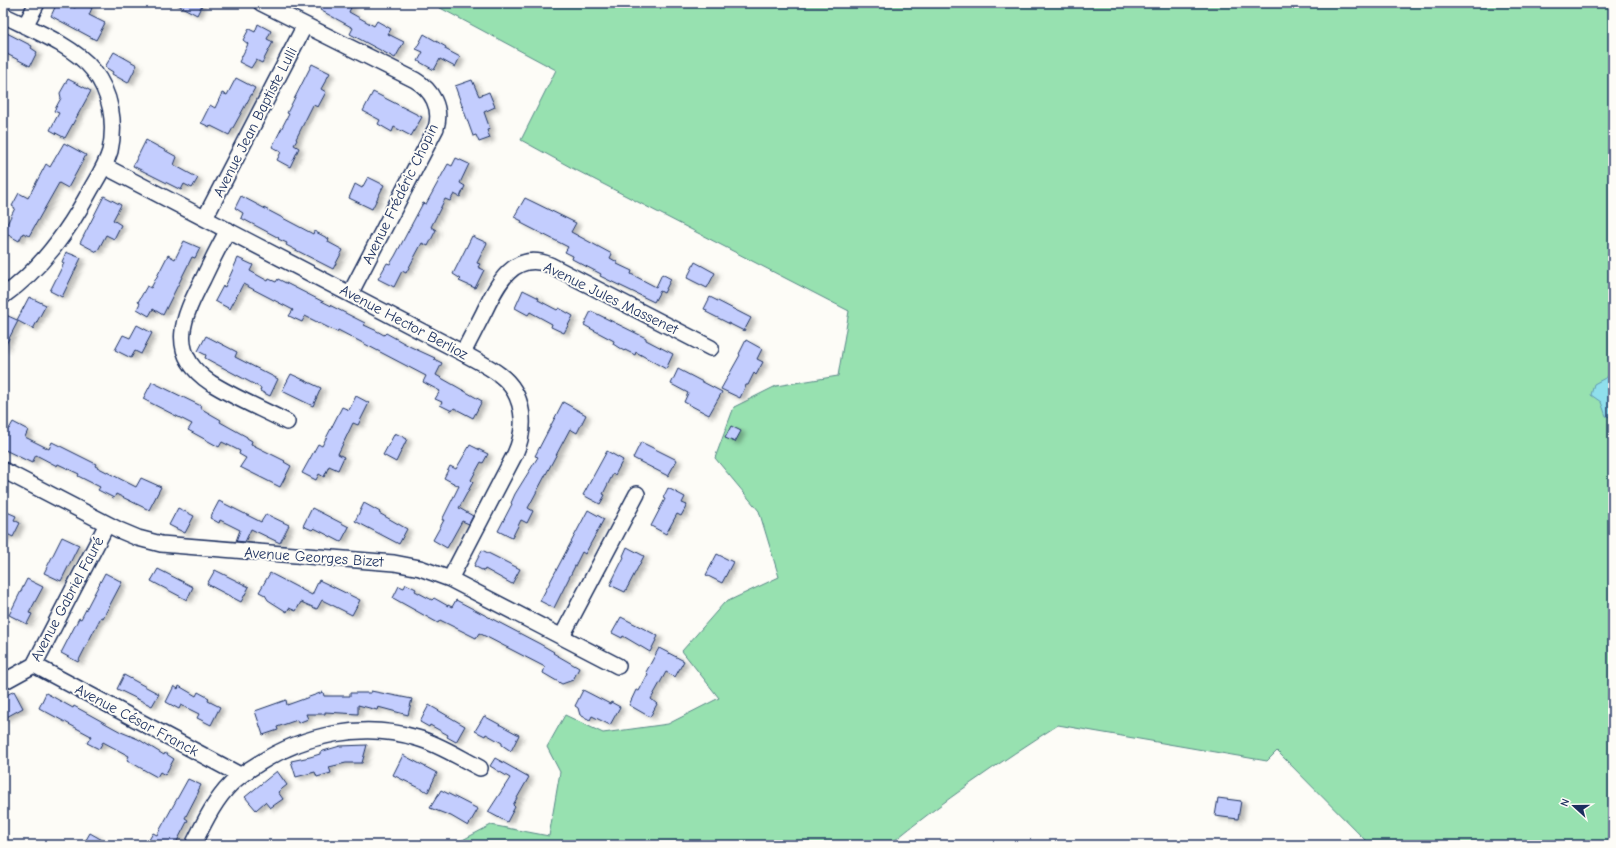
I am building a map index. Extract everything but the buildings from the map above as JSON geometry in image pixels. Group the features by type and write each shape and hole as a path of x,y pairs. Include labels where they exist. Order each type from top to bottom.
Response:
{"street":[{"path":"25,26 37,3"},
{"name":"Avenue Frédéric Chopin","path":"262,3 419,82 433,96 438,110 436,128 350,294"},
{"path":"3,15 76,54 92,69 102,84 109,101 112,127 110,151 104,166 74,219 56,245 26,276 3,296"},
{"name":"Avenue Jean Baptiste Lulli","path":"205,218 305,25"},
{"name":"Avenue Hector Berlioz","path":"104,166 463,353 496,372 507,381 518,401 522,426 521,438 515,454 450,579"},
{"path":"228,230 186,313 182,333 183,343 191,363 208,380 287,422"},
{"name":"Avenue Jules Massenet","path":"463,353 502,278 516,267 535,262 550,265 711,348"},
{"name":"Avenue Georges Bizet","path":"3,470 106,524 138,538 161,544 394,563 420,568 450,579 618,666"},
{"path":"562,636 637,494"},
{"name":"Avenue Gabriel Fauré","path":"3,682 34,665 106,524"},
{"name":"Avenue César Franck","path":"34,665 240,775"},
{"path":"193,845 216,802 231,783 240,775 270,757 302,742 328,735 360,731 393,733 419,739 480,768"}],"green space":[{"path":"431,3 1613,3 1613,845 1370,845 1277,751 1267,761 1058,725 972,782 889,845 453,845 491,825 549,836 560,772 547,747 565,715 603,733 668,724 719,698 682,651 724,603 779,577 759,511 715,458 734,407 776,386 838,376 849,311 572,168 521,140 556,70"}],"water":[{"path":"1609,376 1613,376 1613,417 1606,416 1601,402 1591,395 1594,384"}]}
